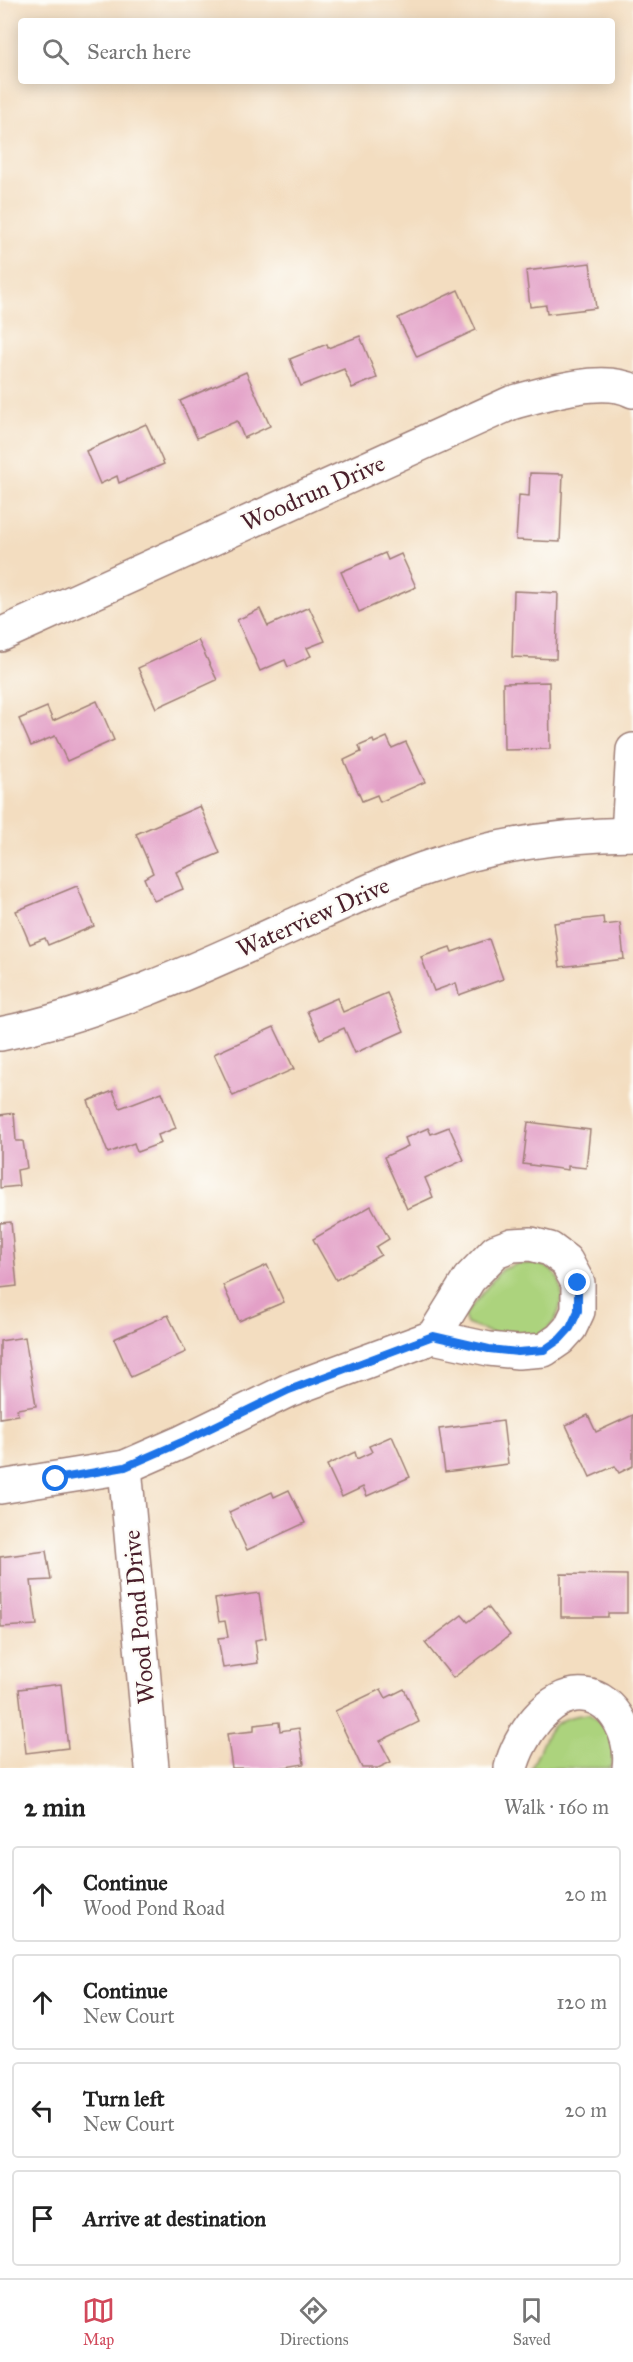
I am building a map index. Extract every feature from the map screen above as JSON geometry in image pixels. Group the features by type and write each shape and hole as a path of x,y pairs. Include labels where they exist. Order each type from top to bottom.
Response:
{"street":[{"name":"Woodrun Drive","path":"0,634 511,403 560,389 616,385 633,391"},
{"path":"630,834 633,750"},
{"name":"Waterview Drive","path":"0,1034 111,1003 210,963 424,868 507,846 579,835 630,834"},
{"path":"0,1487 125,1467 289,1390 433,1336"},
{"name":"Wood Pond Drive","path":"125,1467 152,1768"},
{"path":"511,1768 531,1727 543,1711 561,1699 584,1695 608,1704 629,1730 632,1761 629,1768"}],"green space":[{"path":"518,1264 537,1264 550,1270 558,1279 562,1291 561,1305 548,1329 538,1337 519,1340 467,1324 464,1316 501,1270"},
{"path":"589,1714 607,1731 613,1744 613,1760 610,1768 531,1768 545,1737 556,1724 563,1719"}],"building":[{"path":"590,263 596,308 547,314 546,305 530,307 526,271"},
{"path":"458,290 476,330 417,357 398,318"},
{"path":"360,336 377,378 352,388 344,369 301,386 290,359 327,344 328,348"},
{"path":"246,372 270,426 244,438 237,421 197,438 180,401"},
{"path":"146,424 164,464 119,483 117,476 100,484 86,451"},
{"path":"530,473 563,474 560,542 516,540 519,495 529,496"},
{"path":"385,553 388,560 401,554 416,587 359,612 341,572"},
{"path":"514,591 558,593 556,659 512,657"},
{"path":"309,607 325,641 307,648 311,656 288,667 285,660 260,671 237,620 260,609 268,626"},
{"path":"198,640 217,680 156,708 138,668"},
{"path":"549,682 550,749 504,750 503,683"},
{"path":"97,701 114,740 67,761 55,736 31,746 19,719 47,707 53,721"},
{"path":"387,737 392,748 406,742 425,782 380,802 377,795 362,801 344,760 361,752 359,746"},
{"path":"200,806 220,853 176,872 183,889 154,901 144,878 153,873 136,834"},
{"path":"77,886 94,926 48,945 45,938 30,944 16,911"},
{"path":"603,917 604,925 620,923 624,959 560,967 554,923"},
{"path":"489,939 503,979 459,995 456,983 434,991 421,957 450,947 452,952"},
{"path":"387,993 404,1031 355,1053 344,1028 320,1039 307,1011 337,998 343,1012"},
{"path":"274,1027 294,1069 233,1096 214,1054"},
{"path":"113,1091 120,1108 162,1092 176,1128 158,1135 161,1143 137,1152 134,1143 108,1153 88,1101"},
{"path":"14,1113 16,1141 23,1141 27,1168 17,1170 19,1186 0,1188 0,1115"},
{"path":"528,1122 590,1130 586,1168 568,1166 568,1170 523,1164"},
{"path":"449,1127 464,1160 425,1178 433,1197 407,1209 384,1157 408,1146 405,1138 428,1128 431,1134"},
{"path":"371,1206 389,1239 376,1247 381,1255 336,1280 313,1239"},
{"path":"11,1222 17,1286 0,1288 0,1223"},
{"path":"267,1265 284,1302 239,1321 223,1285"},
{"path":"168,1315 186,1352 131,1377 114,1339"},
{"path":"25,1337 36,1406 17,1409 18,1415 0,1418 0,1341"},
{"path":"588,1415 596,1432 633,1415 633,1466 619,1473 615,1466 590,1477 566,1425"},
{"path":"503,1421 508,1464 445,1472 439,1429"},
{"path":"392,1436 410,1477 367,1496 363,1487 342,1497 327,1465 355,1452 357,1459 372,1452 369,1446"},
{"path":"289,1490 305,1523 247,1550 229,1512 272,1492 274,1497"},
{"path":"46,1551 51,1580 31,1581 37,1625 1,1627 0,1557"},
{"path":"561,1574 627,1575 627,1613 608,1613 608,1617 561,1617"},
{"path":"259,1593 266,1638 255,1640 258,1663 223,1668 218,1638 228,1637 225,1621 219,1622 215,1599"},
{"path":"488,1607 510,1635 453,1678 425,1643 462,1615 468,1622"},
{"path":"61,1684 68,1748 26,1753 19,1689"},
{"path":"381,1689 386,1698 404,1689 419,1722 380,1741 391,1762 378,1768 362,1768 335,1711"},
{"path":"279,1722 280,1731 299,1728 304,1764 279,1768 232,1768 227,1734 254,1731 254,1725"}],"route":[{"path":"56,1479 125,1467 289,1390 433,1336 489,1349 518,1352 544,1350 560,1339 570,1328 578,1311 578,1283"}]}
